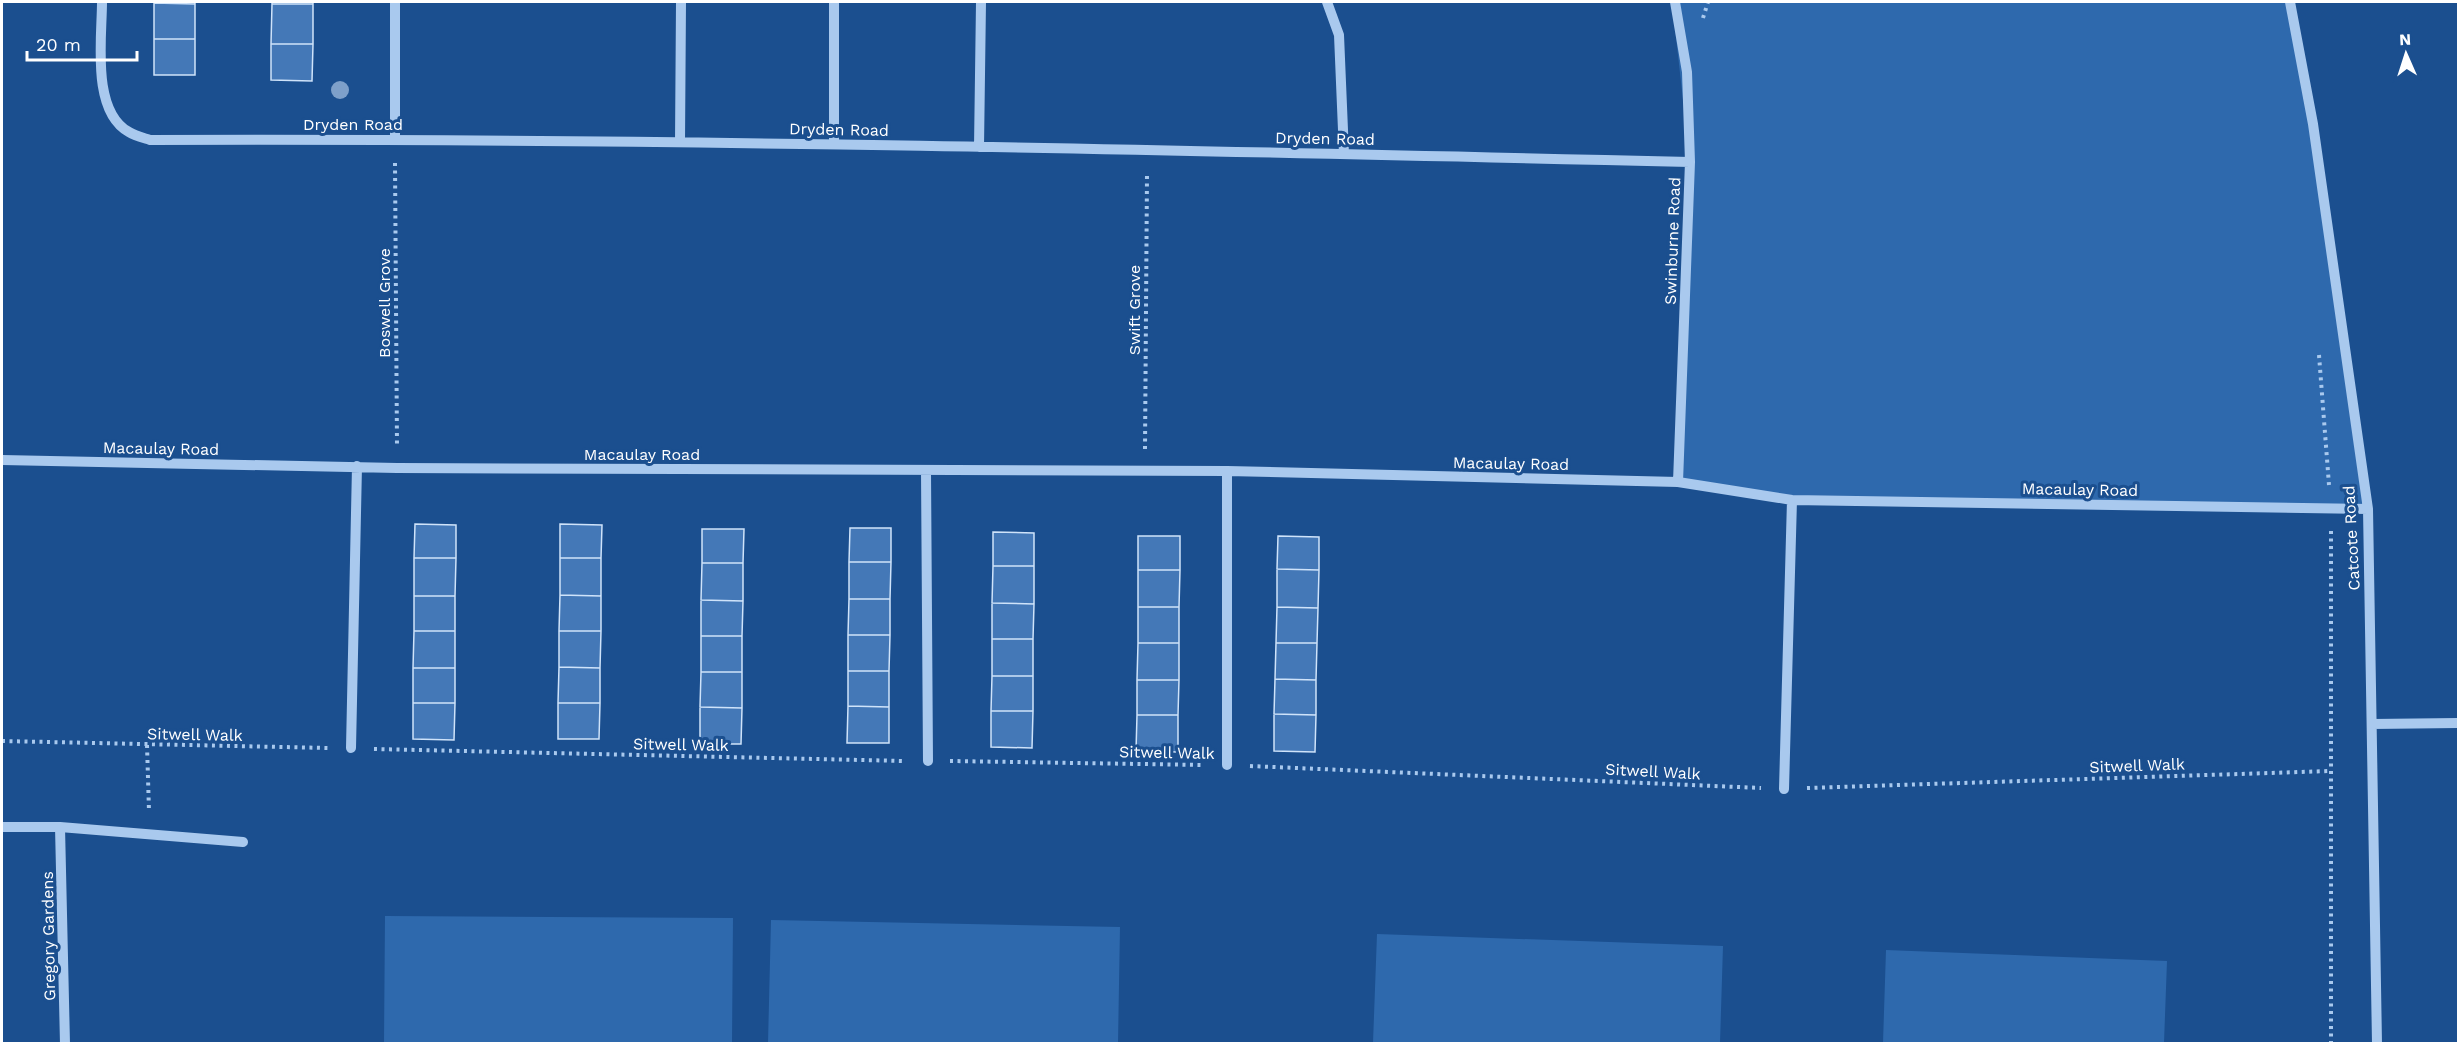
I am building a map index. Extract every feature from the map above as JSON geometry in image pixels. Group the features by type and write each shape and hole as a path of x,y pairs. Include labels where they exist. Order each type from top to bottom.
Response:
{"street":[{"name":"Dryden Road","path":"102,2 102,87 109,112 127,132 150,140 395,139 834,144 1690,162"},
{"path":"395,2 395,139"},
{"path":"680,142 681,2"},
{"path":"834,2 834,144"},
{"path":"979,147 981,2"},
{"path":"1327,2 1339,35 1344,154"},
{"name":"Swinburne Road","path":"1675,2 1687,72 1690,162 1678,482"},
{"name":"Catcote Road","path":"2290,2 2313,124 2368,509 2377,1044"},
{"name":"Macaulay Road","path":"2,460 398,468 1227,471 1678,482 1792,500 2368,509"},
{"path":"351,748 357,466"},
{"path":"926,471 928,761"},
{"path":"1227,471 1227,765"},
{"path":"1784,789 1792,500"},
{"path":"2372,724 2458,723"},
{"path":"2,827 60,827 243,842"},
{"name":"Gregory Gardens","path":"60,827 65,1044"}],"path":[{"name":"Boswell Grove","path":"395,139 398,468"},
{"name":"Swift Grove","path":"1144,471 1147,149"},
{"name":"Sitwell Walk","path":"2,741 147,746 1227,765 1784,789 2331,771"},
{"path":"147,746 149,835"}],"shaded area":[{"path":"1672,2 2290,2 2368,509 1792,500 1678,482 1690,162"},
{"path":"385,916 733,918 732,1043 384,1043"},
{"path":"771,920 1120,927 1118,1043 768,1043"},
{"path":"1377,934 1723,946 1720,1043 1373,1043"},
{"path":"1886,950 2167,961 2164,1043 1883,1043"}],"building":[{"path":"195,2 195,4 154,3"},
{"path":"272,2 313,2 313,4 272,4"},
{"path":"154,3 195,4 195,39 154,39"},
{"path":"272,4 313,4 313,44 271,44"},
{"path":"154,39 195,39 195,75 154,75"},
{"path":"271,44 313,44 312,81 271,80"},
{"path":"415,524 456,525 456,558 414,558"},
{"path":"560,524 602,525 601,558 560,558"},
{"path":"850,528 891,528 891,562 849,562"},
{"path":"702,529 744,529 743,563 702,563"},
{"path":"993,532 1034,533 1034,566 993,566"},
{"path":"1138,536 1180,536 1180,570 1138,570"},
{"path":"1278,536 1319,537 1319,570 1277,569"},
{"path":"414,558 456,558 455,596 414,596"},
{"path":"560,558 601,558 601,596 560,595"},
{"path":"849,562 891,562 890,599 849,599"},
{"path":"702,563 743,563 743,601 701,600"},
{"path":"993,566 1034,566 1034,604 992,603"},
{"path":"1277,569 1319,570 1318,608 1277,607"},
{"path":"1138,570 1180,570 1179,607 1138,607"},
{"path":"560,595 601,596 601,631 559,631"},
{"path":"414,596 455,596 455,631 414,631"},
{"path":"849,599 890,599 890,635 848,635"},
{"path":"701,600 743,601 742,636 701,636"},
{"path":"992,603 1034,604 1033,639 992,639"},
{"path":"1138,607 1179,607 1179,643 1138,643"},
{"path":"1277,607 1318,608 1317,643 1276,643"},
{"path":"414,631 455,631 455,668 413,668"},
{"path":"559,631 601,631 600,668 559,667"},
{"path":"848,635 890,635 889,671 848,671"},
{"path":"701,636 742,636 742,672 701,672"},
{"path":"992,639 1033,639 1033,676 992,676"},
{"path":"1138,643 1179,643 1179,680 1137,680"},
{"path":"1276,643 1317,643 1316,680 1275,679"},
{"path":"559,667 600,668 600,703 558,703"},
{"path":"413,668 455,668 455,703 413,703"},
{"path":"848,671 889,671 889,707 848,706"},
{"path":"701,672 742,672 742,708 700,707"},
{"path":"992,676 1033,676 1033,711 991,711"},
{"path":"1275,679 1316,680 1316,715 1274,714"},
{"path":"1137,680 1179,680 1178,715 1137,715"},
{"path":"413,703 455,703 454,740 413,739"},
{"path":"558,703 600,703 599,739 558,739"},
{"path":"848,706 889,707 889,743 847,743"},
{"path":"700,707 742,708 741,744 700,744"},
{"path":"991,711 1033,711 1032,748 991,747"},
{"path":"1274,714 1316,715 1315,752 1274,751"},
{"path":"1137,715 1178,715 1178,752 1136,751"}]}
